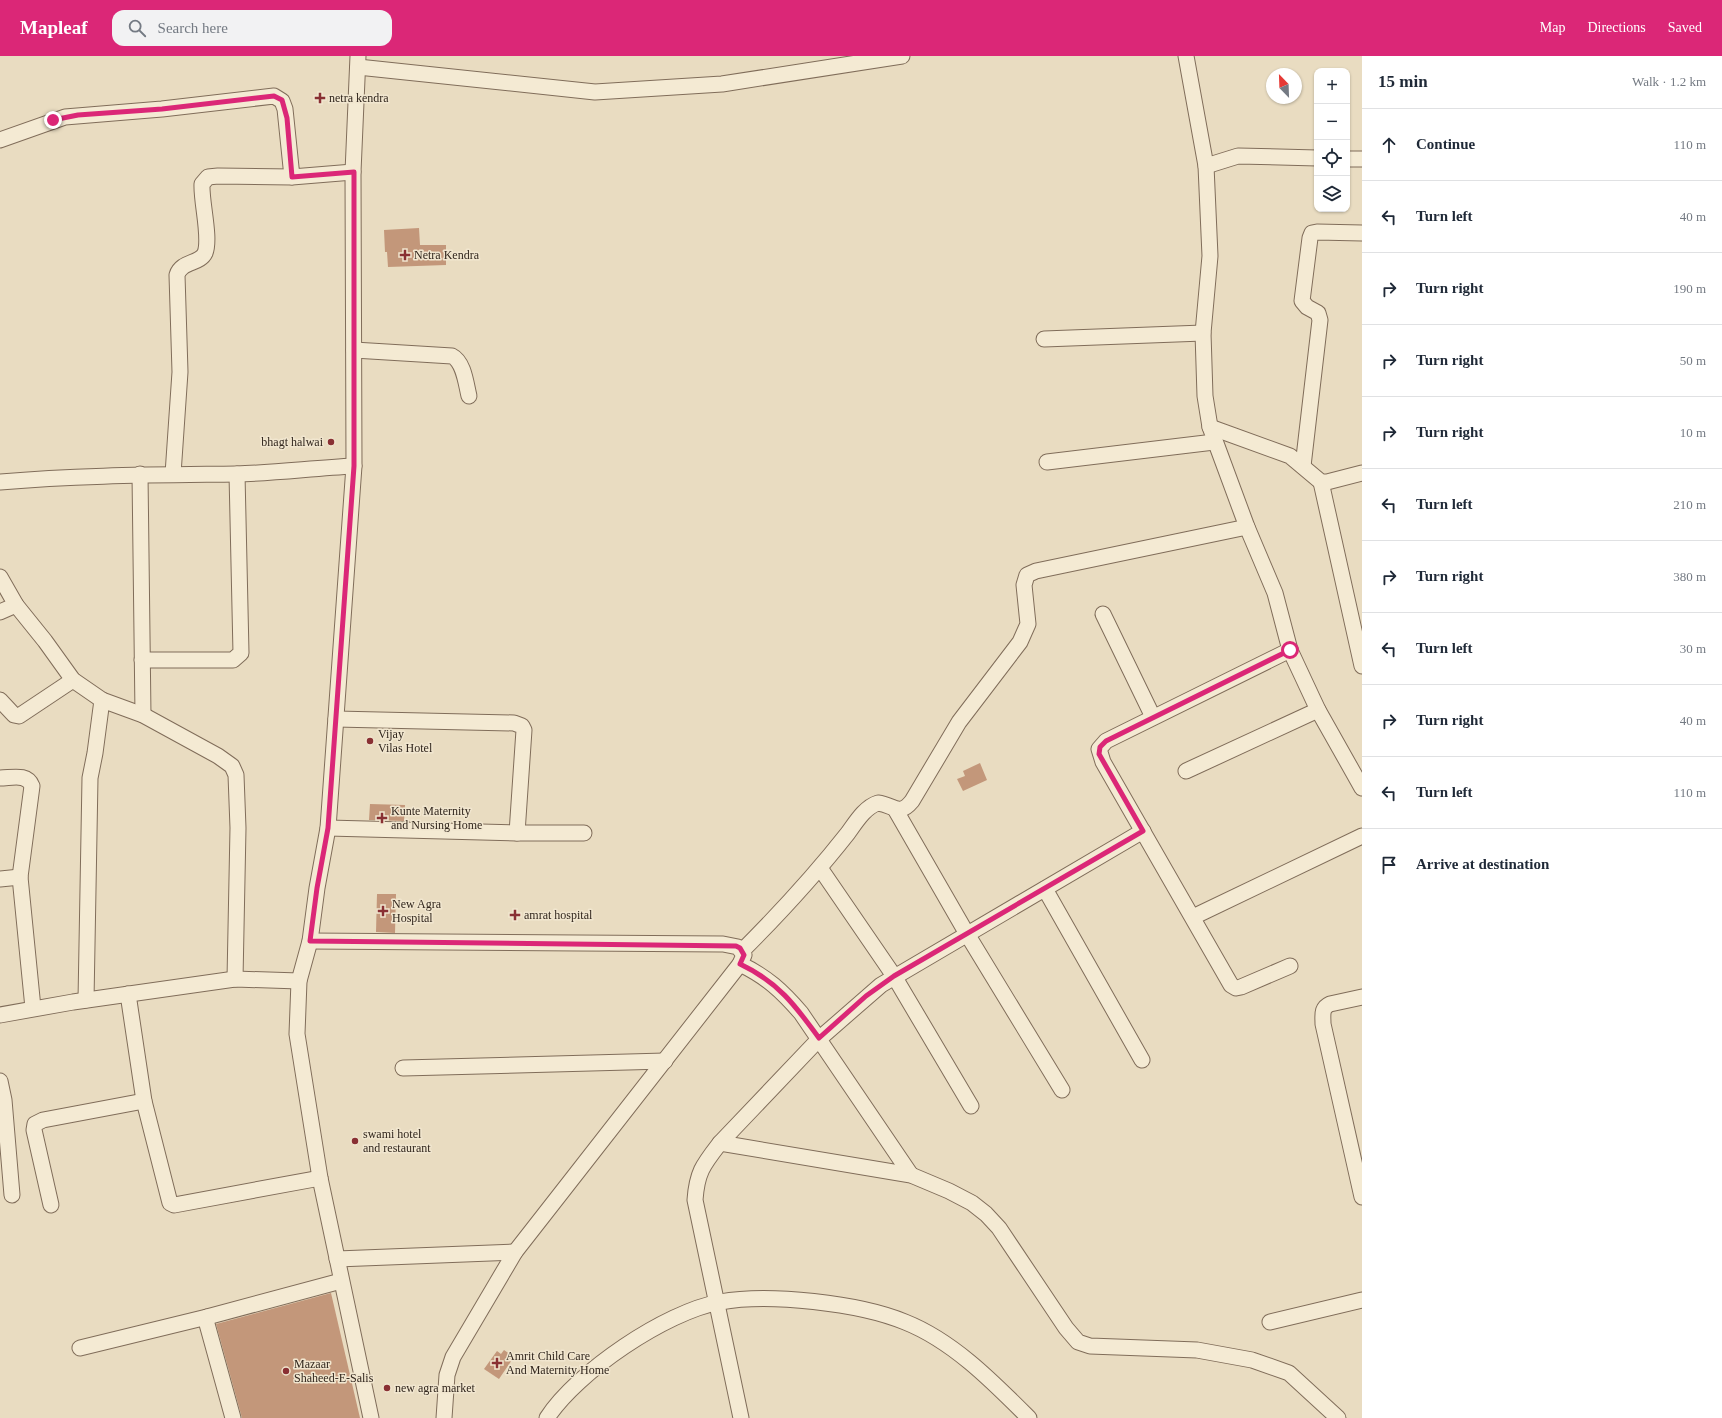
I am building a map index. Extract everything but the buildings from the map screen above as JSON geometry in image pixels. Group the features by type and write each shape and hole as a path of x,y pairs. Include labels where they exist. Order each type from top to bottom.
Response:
{"street":[{"path":"371,1418 320,1178 297,1034 299,981 310,941 317,888 328,828 354,466 354,172 365,62 595,92 722,84 902,56"},
{"path":"1186,56 1206,166 1210,256 1203,333 1205,396 1210,427 1214,442 1246,527 1275,593 1290,650 1318,710 1362,788"},
{"path":"0,140 65,117 162,109 274,96 282,100 287,118 292,177"},
{"path":"1206,166 1238,156 1314,158"},
{"path":"1350,159 1362,159"},
{"path":"173,474 180,372 177,275 182,267 203,256 206,252 206,227 202,184 208,177 218,176 292,177 354,172"},
{"path":"1303,466 1320,320 1318,313 1307,307 1302,301 1310,238 1312,233 1317,232 1362,233"},
{"path":"1044,340 1203,333"},
{"path":"354,350 452,356 457,359 461,365 469,396"},
{"path":"1210,427 1290,456 1321,482 1362,666"},
{"path":"1047,462 1214,442"},
{"path":"0,482 54,477 140,474 237,474 354,466"},
{"path":"1321,482 1327,482 1362,473"},
{"path":"140,474 143,715"},
{"path":"142,660 233,660 241,653 237,474"},
{"path":"444,1418 447,1375 453,1357 514,1252 665,1061 741,958 820,868 867,810 878,803 895,809 904,808 912,801 959,722 1020,642 1028,624 1024,585 1027,575 1036,571 1246,527"},
{"path":"0,577 16,605 45,641 73,680 102,700 143,715 218,756 232,766 236,775 238,828 235,979"},
{"path":"0,612 16,605"},
{"path":"1103,614 1153,717"},
{"path":"1290,650 1106,741 1099,749 1103,762 1193,917 1228,981 1234,987 1240,987 1290,966"},
{"path":"0,700 14,716 19,716 73,680"},
{"path":"86,1000 90,778 102,700"},
{"path":"1186,771 1318,710"},
{"path":"336,719 514,723 522,726 524,730 517,833"},
{"path":"0,778 24,777 32,786 20,876 34,1008"},
{"path":"895,809 967,934 1062,1090"},
{"path":"328,828 517,833 584,833"},
{"path":"741,1418 718,1302 695,1200 696,1182 701,1169 720,1143 819,1038 866,996 894,976 1143,831"},
{"path":"1193,917 1362,836"},
{"path":"820,868 894,976 971,1106"},
{"path":"0,879 20,876"},
{"path":"1045,889 1142,1060"},
{"path":"310,941 723,944 736,946 741,958 785,994 819,1038 911,1175"},
{"path":"0,1016 34,1008 235,979 299,981"},
{"path":"128,994 144,1100 168,1198 172,1204 320,1178"},
{"path":"1362,997 1330,1004 1325,1006 1322,1012 1362,1197"},
{"path":"403,1068 665,1061"},
{"path":"0,1081 5,1108 12,1195"},
{"path":"51,1205 34,1130 35,1124 43,1120 144,1100"},
{"path":"720,1143 911,1175 948,1191 972,1203 986,1214 998,1228 1078,1342 1090,1346 1197,1350 1252,1360 1289,1373 1338,1418"},
{"path":"337,1259 514,1252"},
{"path":"80,1348 206,1317 341,1281"},
{"path":"547,1418 563,1397 582,1379 617,1351 665,1323 688,1312 718,1302 760,1298 840,1306 905,1322 927,1333 958,1353 1000,1388 1029,1418"},
{"path":"1270,1322 1362,1300"},
{"path":"206,1317 232,1418"}],"place":[{"name":"netra kendra","path":"320,98"},
{"name":"Netra Kendra","path":"405,255"},
{"name":"bhagt halwai","path":"331,442"},
{"name":"Vijay Vilas Hotel","path":"370,741"},
{"name":"Kunte Maternity and Nursing Home","path":"382,818"},
{"name":"New Agra Hospital","path":"383,911"},
{"name":"amrat hospital","path":"515,915"},
{"name":"swami hotel and restaurant","path":"355,1141"},
{"name":"Amrit Child Care And Maternity Home","path":"497,1363"},
{"name":"Mazaar Shaheed-E-Salis","path":"286,1371"},
{"name":"new agra market","path":"387,1388"}],"route":[{"path":"53,120 78,115 162,109 274,96 282,100 287,118 292,177 354,172 354,466 328,828 317,888 310,941 723,944 738,946 744,955 740,964 768,979 785,994 819,1038 866,996 894,976 1143,831 1099,754 1099,749 1102,744 1153,717 1290,650"}]}
